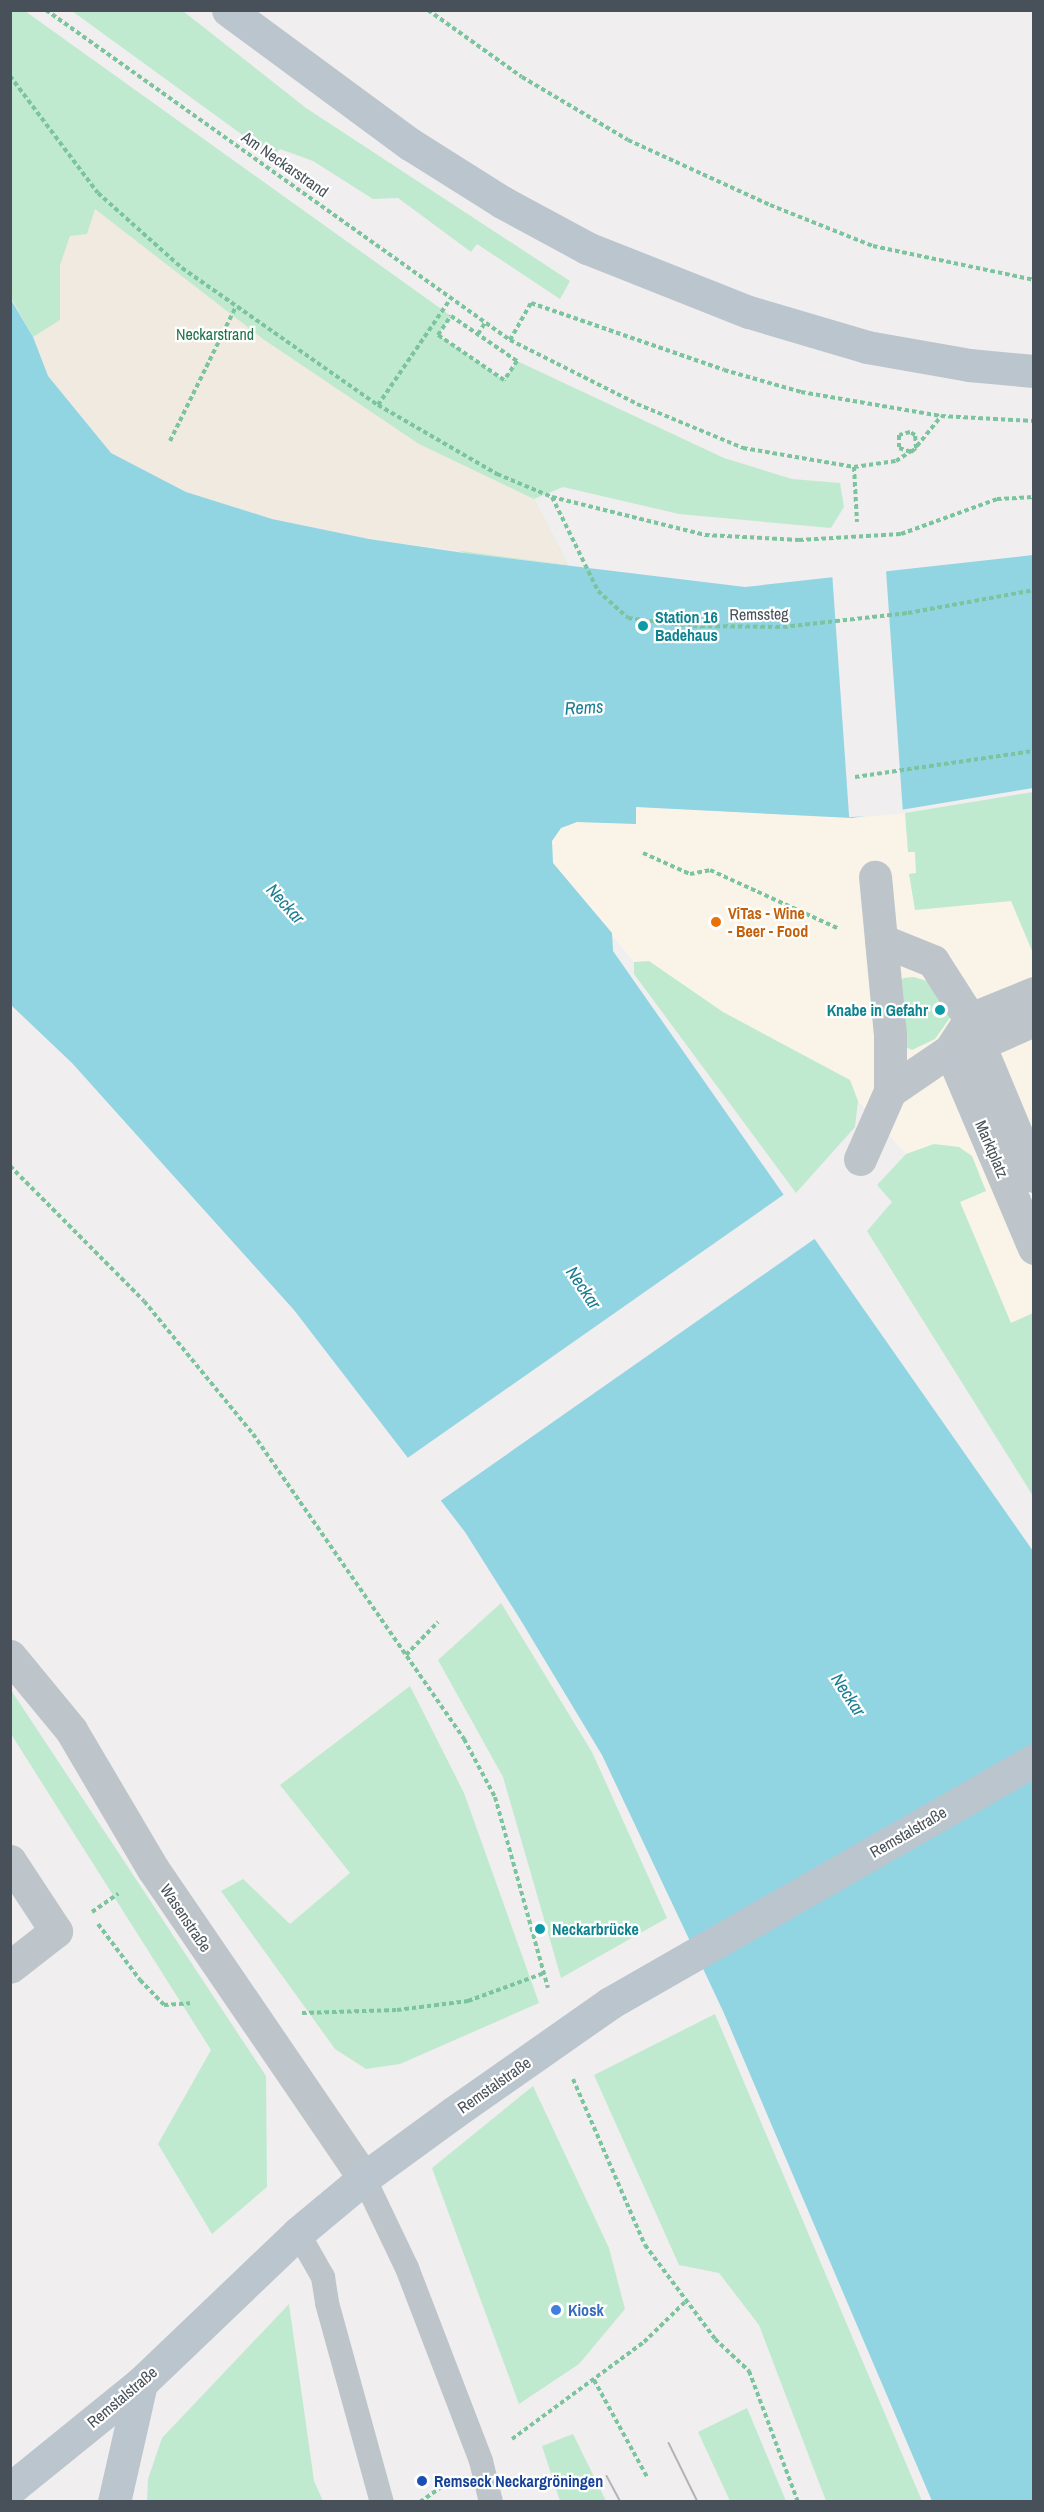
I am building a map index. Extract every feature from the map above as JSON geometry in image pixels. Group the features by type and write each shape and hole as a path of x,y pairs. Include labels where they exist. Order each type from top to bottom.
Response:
{"main road":[{"path":"228,10 410,144 502,202 587,248 749,312 867,347 1034,371"},
{"name":"Remstalstraße","path":"10,2488 141,2383 298,2234 364,2178 610,2003 1034,1760"},
{"path":"114,2502 141,2383"}],"street":[{"path":"860,1159 890,1091 875,877"},
{"path":"881,940 933,962 970,1019"},
{"path":"890,1091 950,1050 970,1019 1034,993"},
{"name":"Marktplatz","path":"1034,1020 979,1044 1034,1176"},
{"name":"Marktplatz","path":"950,1050 1034,1248"},
{"name":"Wasenstraße","path":"10,1656 71,1730 153,1869 364,2178"},
{"path":"10,1861 56,1931 10,1967"}],"lane":[{"path":"364,2178 407,2268 481,2461 491,2502"},
{"path":"298,2234 323,2277 327,2303 382,2502"}],"path":[{"name":"Am Neckarstrand","path":"46,10 510,340 637,404 743,448 854,467 896,461 916,447 915,435 910,432 899,435 899,448 911,452 916,448 941,416"},
{"path":"428,10 522,77 628,140 770,205 873,246 1034,280"},
{"path":"10,76 98,193 182,268 378,405 497,474 552,497 705,535 799,540 901,534 997,499 1034,497"},
{"path":"378,405 451,298"},
{"path":"510,340 531,303 654,346 801,392 941,416 1034,421"},
{"path":"170,441 236,306"},
{"path":"452,316 478,334 518,361 504,380 438,335 452,316"},
{"path":"478,334 485,323"},
{"path":"854,467 857,522"},
{"name":"Remssteg","path":"552,497 598,591 628,618 693,626 783,627 908,613 1034,590"},
{"path":"855,777 1034,752"},
{"path":"643,853 690,874 710,870 831,926"},
{"path":"10,1166 144,1301 253,1434 464,1738 495,1797 548,1988"},
{"path":"406,1655 438,1622"},
{"path":"56,1931 90,1913 140,1980 164,2005 190,2003"},
{"path":"298,2013 397,2010 468,2001 544,1972"},
{"path":"572,2075 645,2245 685,2302 715,2339 749,2370 798,2502"},
{"path":"420,2502 594,2380 644,2342 685,2302"},
{"path":"594,2380 647,2477"}],"shaded area":[{"path":"636,807 852,818 905,813 908,851 915,851 916,873 910,874 915,909 1011,901 1033,953 1033,1313 1011,1323 960,1202 986,1191 934,1144 906,1154 858,1101 850,1080 723,1012 649,962 634,962 553,863 552,841 561,828 577,822 636,823"}],"green space":[{"name":"Neckarstrand","path":"10,11 25,11 451,316 438,335 504,380 517,361 724,458 792,479 840,483 844,507 831,528 679,514 563,487 534,499 568,565 464,553 48,376 33,337 11,298"},
{"path":"72,11 183,11 306,108 570,281 560,299 477,244 471,252 398,198 373,199 313,161 280,149 273,157"},
{"path":"1033,792 1033,953 1011,901 915,910 909,874 916,873 915,852 908,852 905,813"},
{"path":"649,961 723,1012 850,1080 858,1101 855,1127 796,1193 634,974 634,962"},
{"path":"914,977 930,982 952,1015 935,1039 912,1050 905,1047 898,989 903,978"},
{"path":"934,1144 959,1147 972,1156 986,1191 960,1202 1011,1323 1033,1313 1033,1496 867,1231 892,1202 877,1185 906,1154"},
{"path":"501,1603 592,1752 667,1918 561,1978 503,1777 438,1660"},
{"path":"410,1686 464,1793 539,2003 400,2064 366,2069 335,2049 221,1891 243,1879 290,1924 350,1873 280,1785"},
{"path":"11,1690 266,2076 267,2187 212,2234 158,2144 211,2050 11,1734"},
{"path":"715,2014 922,2501 826,2501 759,2325 719,2273 679,2265 594,2075"},
{"path":"533,2086 609,2248 625,2309 579,2364 519,2404 432,2168"},
{"path":"289,2304 314,2481 323,2501 147,2501 148,2479 162,2438"},
{"path":"747,2408 786,2501 730,2501 698,2432"},
{"path":"573,2434 606,2501 560,2501 542,2446"}],"sand":[{"path":"95,209 263,339 419,444 534,499 568,565 369,539 272,519 186,492 111,453 48,376 33,337 60,320 60,265 70,236 87,234"}],"water":[{"path":"10,298 33,337 48,376 111,453 186,492 272,519 369,539 464,553 745,587 1033,555 1033,788 852,818 636,807 636,824 577,822 561,828 552,841 553,863 612,933 613,951 1033,1551 1033,2501 932,2501 723,2011 602,1755 520,1619 465,1532 294,1310 72,1063 11,1005"}],"pier":[{"path":"886,570 903,813 849,817 832,574"},
{"path":"786,1193 817,1237 430,1509 399,1464"}],"tram line":[{"path":"669,2443 698,2502"},
{"path":"607,2476 621,2502"}],"place":[{"name":"Station 16 Badehaus","path":"643,626"},
{"name":"ViTas - Wine - Beer - Food","path":"716,922"},
{"name":"Knabe in Gefahr","path":"940,1010"},
{"name":"Neckarbrücke","path":"540,1929"},
{"name":"Kiosk","path":"556,2310"},
{"name":"Remseck Neckargröningen","path":"422,2481"}],"water label":[{"name":"Rems","path":"584,708"},
{"name":"Neckar","path":"285,904"},
{"name":"Neckar","path":"583,1288"},
{"name":"Neckar","path":"848,1695"}]}
